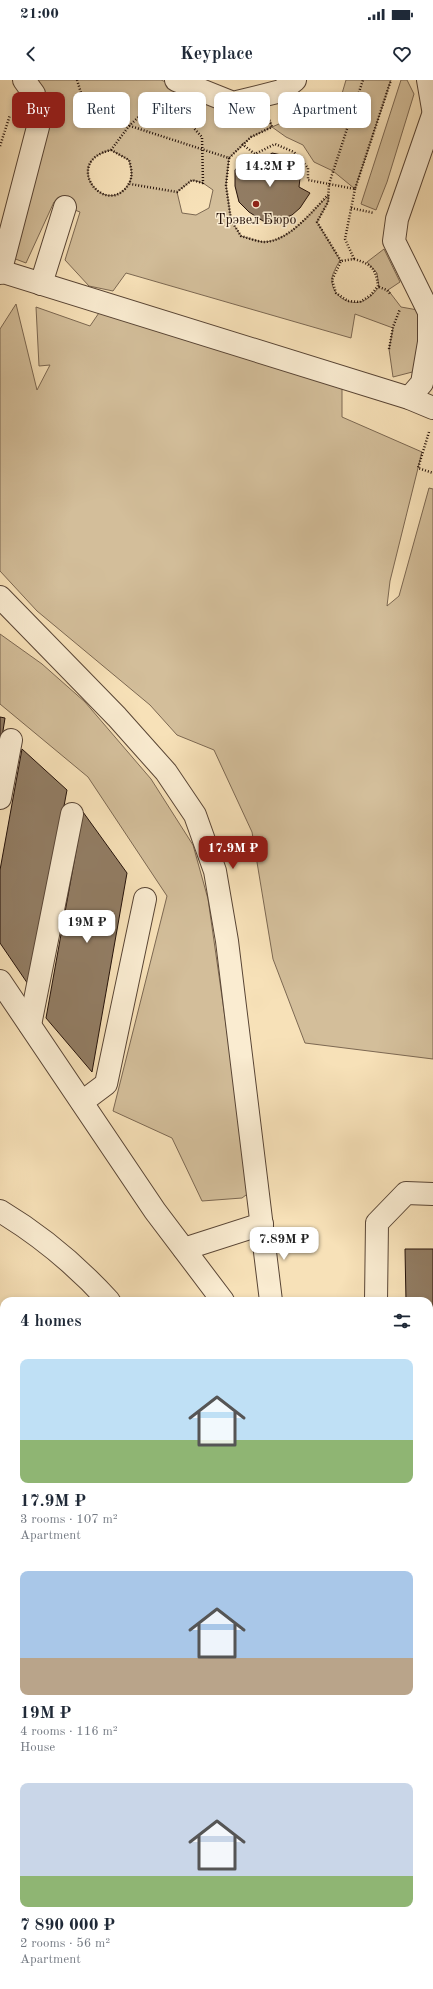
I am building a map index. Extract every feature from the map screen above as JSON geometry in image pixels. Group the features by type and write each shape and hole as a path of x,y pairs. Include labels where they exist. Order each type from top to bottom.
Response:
{"street":[{"path":"176,80 214,95"},
{"path":"270,94 281,91 295,80"},
{"path":"428,80 433,109"},
{"path":"31,85 38,127 0,272 409,398 433,408"},
{"path":"409,398 422,383 429,342 429,312 394,241 397,219 433,115"},
{"path":"41,284 65,207"},
{"path":"2,601 75,671 166,772 194,815 216,871 228,941 271,1297"},
{"path":"0,798 11,740"},
{"path":"30,1025 72,814"},
{"path":"82,1102 106,1084 145,899"},
{"path":"0,981 155,1211 220,1297"},
{"path":"376,1297 377,1223 406,1193 433,1194"},
{"path":"0,1211 16,1221 67,1261 105,1297"},
{"path":"184,1249 262,1224"}],"path":[{"path":"78,80 81,92"},
{"path":"341,261 317,222 328,202 329,184 363,80"},
{"path":"354,259 345,239 355,189 391,80"},
{"path":"130,125 146,110 161,106 179,112 202,137 203,183 192,180 177,192 130,184"},
{"path":"0,146 11,113"},
{"path":"130,126 229,158"},
{"path":"111,150 129,160 132,174 130,184 122,192 114,195 101,194 90,183 88,172 90,163 100,153 111,150 128,128"},
{"path":"270,128 251,137 229,158 226,185 231,220 241,236 262,242 280,238 300,223 328,195"},
{"path":"242,144 255,154 275,144 294,152 308,168 308,180 355,189"},
{"path":"354,259 367,263 377,273 378,286 371,295 360,302 348,302 336,293 332,280 341,261 354,259"},
{"path":"379,287 387,290 392,296"},
{"path":"389,349 393,327 400,307"},
{"path":"429,431 418,468 433,473"}],"shaded area":[{"path":"35,80 161,80 190,92 138,92 138,128 206,128 206,98 214,102 214,128 270,128 251,137 229,158 226,185 231,220 241,236 263,242 273,241 282,237 299,225 329,195 328,202 317,222 340,260 332,276 334,290 341,298 350,302 360,302 366,300 379,287 377,273 367,262 384,249 400,282 388,290 401,307 429,312 424,369 393,377 389,349 393,328 355,314 351,338 126,273 113,291 89,286 65,260 80,212 54,202 26,263 5,255 27,128 65,128 65,92 33,92","holes":["111,150 129,160 132,175 130,182 125,189 116,195 106,195 97,191 91,183 88,174 90,164 97,156","192,180 203,183 213,190 209,208 196,215 182,213 177,192"]},
{"path":"346,80 391,80 355,189 333,171 314,162 303,145 286,137 272,127 278,124 278,128 371,128 371,92 342,92"},
{"path":"401,80 407,80 414,94 387,182 376,210 361,204"},
{"path":"16,304 37,390 50,365 39,366 36,307 90,326 105,304 342,377 342,417 422,452 390,581 387,606 399,596 429,488 433,489 433,1059 305,1043 273,959 252,832 214,750 177,735 150,705 37,611 0,571 0,329"},
{"path":"0,634 42,664 85,702 151,779 193,845 208,899 250,1192 242,1198 202,1201 172,1138 113,1111 167,896 88,777 0,704"}],"building":[{"path":"272,153 286,156 301,169 299,187 310,193 300,208 292,215 277,221 263,221 249,212 239,202 235,186 235,170 245,158 259,163"},
{"path":"0,717 5,718 0,750"},
{"path":"22,749 67,790 30,987 0,943 0,870"},
{"path":"83,812 127,873 92,1072 46,1018"},
{"path":"405,1249 433,1249 433,1297 406,1297"}],"place":[{"name":"Трэвел Бюро","path":"256,204"}]}
